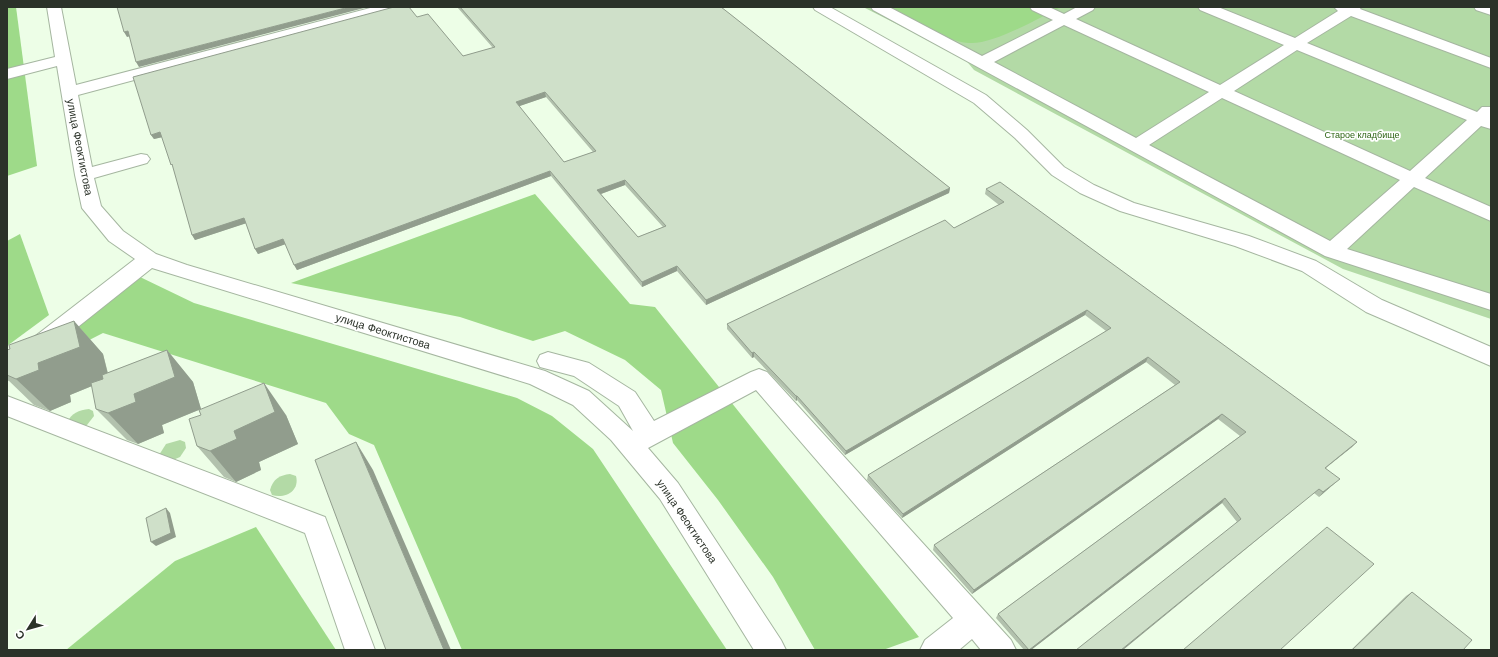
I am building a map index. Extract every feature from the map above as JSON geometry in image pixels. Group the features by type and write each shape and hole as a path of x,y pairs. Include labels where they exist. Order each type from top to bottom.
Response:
{"street":[{"name":"улица Феоктистова","path":"55,7 84,175 92,208 116,236 150,259 180,270 537,377 580,398 620,433 640,440 669,490 771,650"},
{"path":"69,92 391,7"},
{"path":"820,7 980,99 1021,134 1058,170 1087,188 1127,207 1242,241 1309,266 1374,306 1491,358"},
{"path":"878,7 1332,250 1491,302"},
{"path":"1037,7 1491,215"},
{"path":"982,62 1088,7"},
{"path":"1205,7 1295,44 1487,118 1412,179 1332,250"},
{"path":"1480,7 1491,11"},
{"path":"1138,145 1348,8 1491,63"},
{"path":"7,74 63,60"},
{"path":"84,175 141,159"},
{"path":"7,371 150,259"},
{"path":"548,361 581,369 627,399 640,440 759,378 1000,650"},
{"path":"7,406 316,525 360,650"},
{"path":"935,650 974,620"}],"green space":[{"path":"7,7 16,7 37,166 7,176"},
{"name":"Старое кладбище","path":"863,7 1491,7 1491,319 1343,269 974,70 964,58"},
{"path":"891,7 1061,7 1029,24 1003,35 990,40 969,43 939,34"},
{"path":"535,194 630,304 655,307 919,637 883,650 815,650 773,577 718,500 673,443 661,390 625,360 565,331 533,341 460,317 291,283"},
{"path":"20,234 49,315 7,346 7,241"},
{"path":"140,277 194,303 517,398 552,416 593,449 727,650 462,650 374,445 349,434 326,403 103,333 62,354 45,349"},
{"path":"89,409 93,411 94,416 87,425 80,428 67,423 76,413"},
{"path":"180,440 185,442 186,448 180,457 173,460 159,455 166,444"},
{"path":"290,474 296,476 297,481 294,490 282,496 272,495 270,490 275,480 283,475"},
{"path":"256,527 336,650 66,650 175,561"}],"building":[{"path":"117,7 349,7 136,62 128,31 124,32"},
{"path":"394,7 409,7 417,17 428,14 463,56 495,47 460,7 721,7 950,188 706,300 677,266 642,282 550,171 294,265 283,239 255,249 244,218 192,235 172,164 171,165 160,132 151,135 133,77","holes":["545,92 596,151 564,162 516,102","625,180 666,226 638,237 597,190"]},
{"path":"1000,182 1357,442 1325,468 1340,479 1323,492 1319,489 1121,650 1076,650 1241,519 1225,498 1029,650 998,614 1246,432 1222,414 974,590 934,545 1180,382 1148,357 903,514 868,475 1111,328 1087,310 846,451 797,396 754,352 752,353 727,324 945,220 954,228 1004,202 986,189"},
{"path":"74,321 80,347 38,363 39,370 16,379 7,375 7,350 10,349 9,345"},
{"path":"167,350 175,377 134,394 136,402 108,413 96,409 91,383 103,379 102,375"},
{"path":"264,383 275,412 234,431 237,439 210,451 197,446 189,419 201,415 199,410"},
{"path":"356,442 444,650 386,650 315,460"},
{"path":"166,508 171,533 151,542 146,518"},
{"path":"1327,527 1374,564 1280,650 1183,650"},
{"path":"1412,592 1472,640 1463,650 1352,650"}]}
